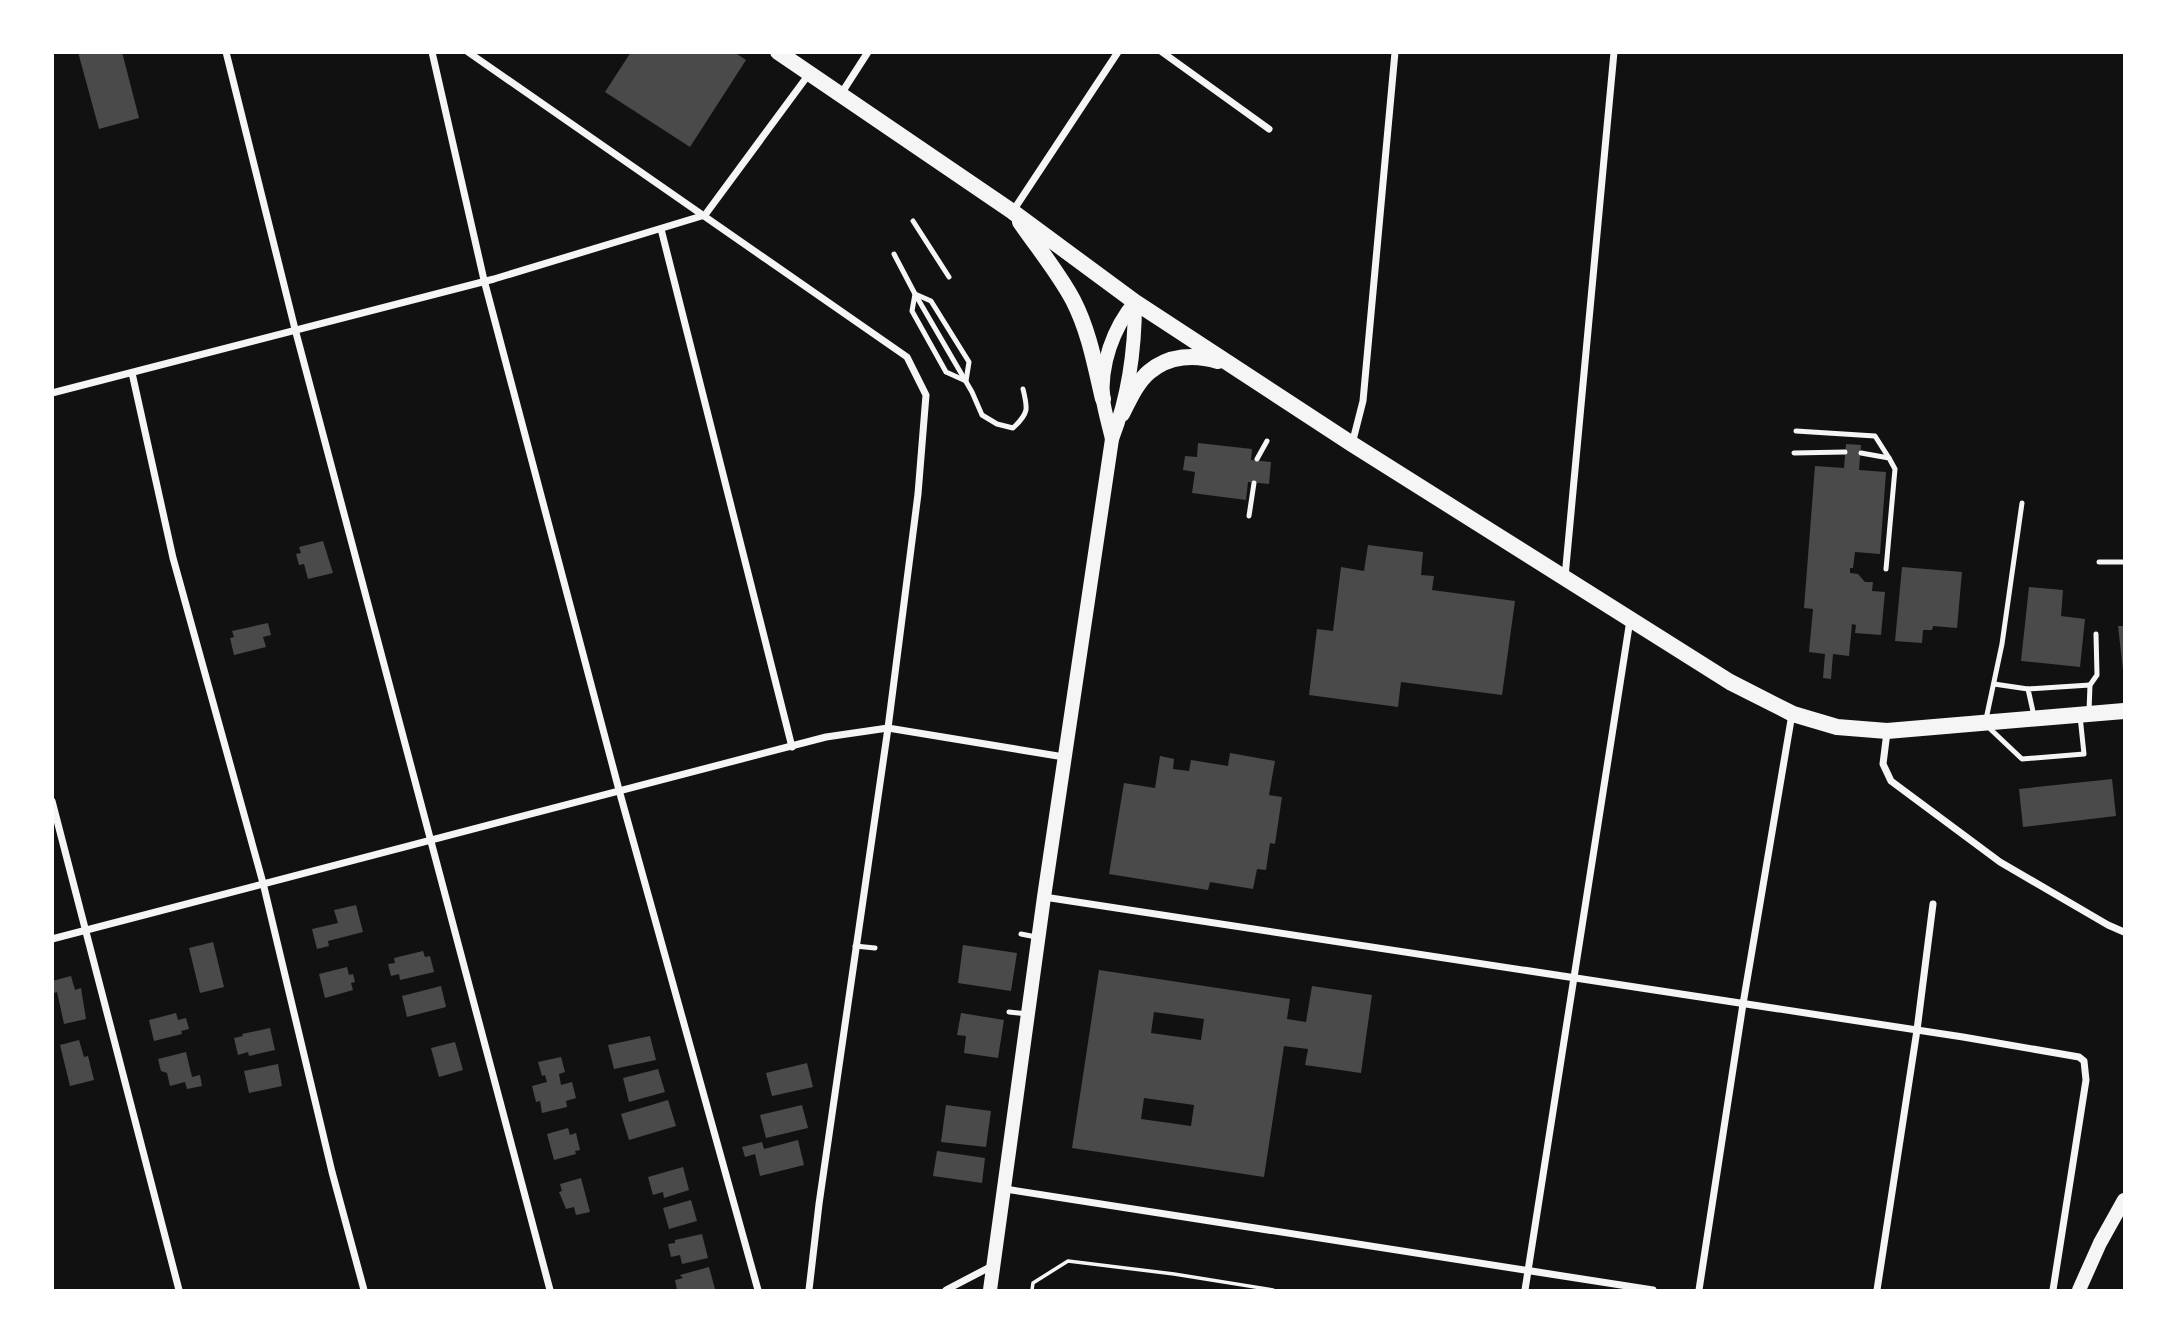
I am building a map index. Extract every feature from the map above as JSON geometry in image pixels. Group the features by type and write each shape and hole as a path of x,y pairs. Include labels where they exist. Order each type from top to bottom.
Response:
{"main road":[{"path":"778,52 1013,212 1135,302 1352,444 1730,682 1793,714 1838,727 1887,732 2124,711"},
{"path":"1013,212 1074,302 1092,349 1111,439"},
{"path":"1103,399 1105,367 1115,329 1135,302"},
{"path":"1122,414 1133,350 1135,302"},
{"path":"990,1290 1111,439 1135,390 1149,372 1181,357 1202,356 1231,365"},
{"path":"2079,1290 2100,1243 2124,1200"}],"street":[{"path":"226,52 295,329 550,1290"},
{"path":"432,52 484,281 619,790 758,1290"},
{"path":"468,52 907,357 926,395 918,494 888,727 855,946 809,1290"},
{"path":"841,95 868,52"},
{"path":"1013,212 1118,52"},
{"path":"1162,52 1269,129"},
{"path":"1352,444 1363,401 1395,52"},
{"path":"1565,577 1614,52"},
{"path":"52,393 484,281 705,215 809,73"},
{"path":"660,229 792,747"},
{"path":"132,373 173,558 263,883 332,1172 364,1290"},
{"path":"1525,1290 1630,620"},
{"path":"1699,1290 1743,1004 1793,714"},
{"path":"52,939 826,737 888,727 1064,757"},
{"path":"1887,732 1883,764 1891,781 2000,862 2124,932"},
{"path":"52,801 178,1290"},
{"path":"1044,897 2079,1057 2086,1067 2086,1080 2053,1290"},
{"path":"1877,1290 1917,1030 1933,904"},
{"path":"1005,1189 1653,1290"},
{"path":"946,1290 993,1265"}],"lane":[{"path":"913,221 949,276"},
{"path":"894,254 966,381 982,415 997,424 1013,428 1023,419 1028,407 1023,389"},
{"path":"915,294 912,311 946,372 966,381"},
{"path":"915,294 931,301 969,362 966,381"},
{"path":"1796,431 1875,436 1889,457 1895,468 1886,569"},
{"path":"1257,459 1267,441"},
{"path":"1794,453 1846,452"},
{"path":"1861,453 1889,457"},
{"path":"1249,516 1254,483"},
{"path":"2022,503 1986,724 2022,759 2084,754 2085,715 2090,685 2097,675 2096,634"},
{"path":"2099,562 2124,562"},
{"path":"1994,684 2028,689 2090,685"},
{"path":"2028,689 2035,719"},
{"path":"1021,934 1039,937"},
{"path":"855,946 875,948"},
{"path":"1009,1012 1028,1014"}],"path":[{"path":"1032,1290 1033,1283 1068,1261 1273,1290"}],"building":[{"path":"78,52 122,52 139,118 99,129"},
{"path":"631,52 734,52 746,60 690,147 605,92"},
{"path":"1198,443 1252,449 1251,460 1271,462 1269,484 1248,482 1246,500 1192,493 1195,472 1183,470 1185,456 1197,457"},
{"path":"1846,444 1861,445 1859,470 1886,472 1880,554 1855,552 1853,568 1850,568 1850,573 1858,574 1865,582 1873,582 1872,591 1885,592 1881,635 1855,633 1856,625 1852,624 1849,656 1833,654 1831,679 1823,678 1825,654 1809,652 1813,609 1804,608 1815,466 1844,468"},
{"path":"323,541 333,573 308,579 304,564 299,565 296,554 301,553 299,547"},
{"path":"1368,545 1423,552 1421,575 1434,576 1432,590 1515,601 1502,695 1401,682 1398,707 1309,695 1317,629 1333,631 1341,567 1364,571"},
{"path":"1902,567 1962,572 1957,628 1933,626 1932,630 1923,630 1922,643 1895,641"},
{"path":"2029,587 2063,590 2061,616 2085,619 2080,667 2021,661"},
{"path":"268,623 271,635 263,637 266,647 234,655 230,638 234,637 232,631"},
{"path":"2118,626 2124,626 2124,670 2123,670"},
{"path":"1230,753 1275,761 1269,795 1282,797 1275,844 1270,843 1266,870 1257,869 1253,889 1210,882 1208,890 1109,874 1124,783 1155,788 1160,756 1174,759 1173,769 1189,771 1191,760 1228,766"},
{"path":"2112,779 2116,816 2023,827 2019,789"},
{"path":"356,905 363,932 328,941 329,946 317,949 312,929 338,923 334,910"},
{"path":"213,942 224,987 200,993 189,948"},
{"path":"963,945 1017,953 1011,991 958,983"},
{"path":"423,951 425,957 430,956 434,972 400,980 399,974 391,976 388,964 395,963 394,958"},
{"path":"347,967 349,975 353,974 353,990 325,998 319,974"},
{"path":"1099,970 1290,999 1287,1019 1306,1022 1312,986 1372,995 1361,1073 1305,1065 1308,1049 1284,1046 1264,1177 1072,1148","holes":["1154,1012 1204,1019 1201,1040 1151,1033","1144,1098 1194,1105 1191,1126 1141,1119"]},
{"path":"71,976 75,990 81,988 86,1019 64,1024 52,981"},
{"path":"441,986 446,1007 407,1017 402,996"},
{"path":"176,1013 178,1020 186,1018 189,1029 181,1031 182,1034 154,1041 149,1020"},
{"path":"961,1013 1004,1020 998,1058 964,1053 966,1036 957,1035"},
{"path":"270,1028 275,1050 249,1056 248,1052 238,1055 234,1038"},
{"path":"650,1036 656,1060 614,1069 608,1045"},
{"path":"79,1040 84,1057 88,1056 94,1080 70,1086 60,1045"},
{"path":"455,1042 463,1070 439,1077 431,1048"},
{"path":"186,1052 192,1077 200,1075 202,1086 187,1089 185,1082 170,1086 167,1073 161,1071 158,1059"},
{"path":"561,1057 565,1072 559,1074 561,1085 572,1082 576,1098 566,1101 567,1107 542,1113 540,1101 536,1102 532,1086 547,1082 538,1062"},
{"path":"807,1063 813,1087 772,1096 766,1073"},
{"path":"278,1064 282,1086 249,1093 244,1071"},
{"path":"658,1069 665,1092 629,1102 623,1078"},
{"path":"668,1100 676,1126 629,1140 621,1114"},
{"path":"802,1105 808,1128 766,1138 760,1115"},
{"path":"946,1105 991,1111 986,1147 941,1142"},
{"path":"568,1128 570,1135 576,1133 580,1150 575,1151 576,1154 554,1160 547,1134"},
{"path":"798,1140 804,1165 760,1176 755,1154 745,1157 742,1147 762,1142 764,1149"},
{"path":"937,1151 985,1158 982,1183 933,1176"},
{"path":"683,1167 689,1190 664,1198 663,1192 653,1195 648,1177"},
{"path":"581,1178 590,1212 576,1215 574,1207 566,1209 559,1192 562,1191 560,1184"},
{"path":"691,1200 697,1221 669,1229 663,1208"},
{"path":"702,1234 708,1258 682,1264 680,1255 671,1257 668,1244"},
{"path":"709,1267 715,1289 677,1290 675,1280 683,1278 680,1275"}]}
